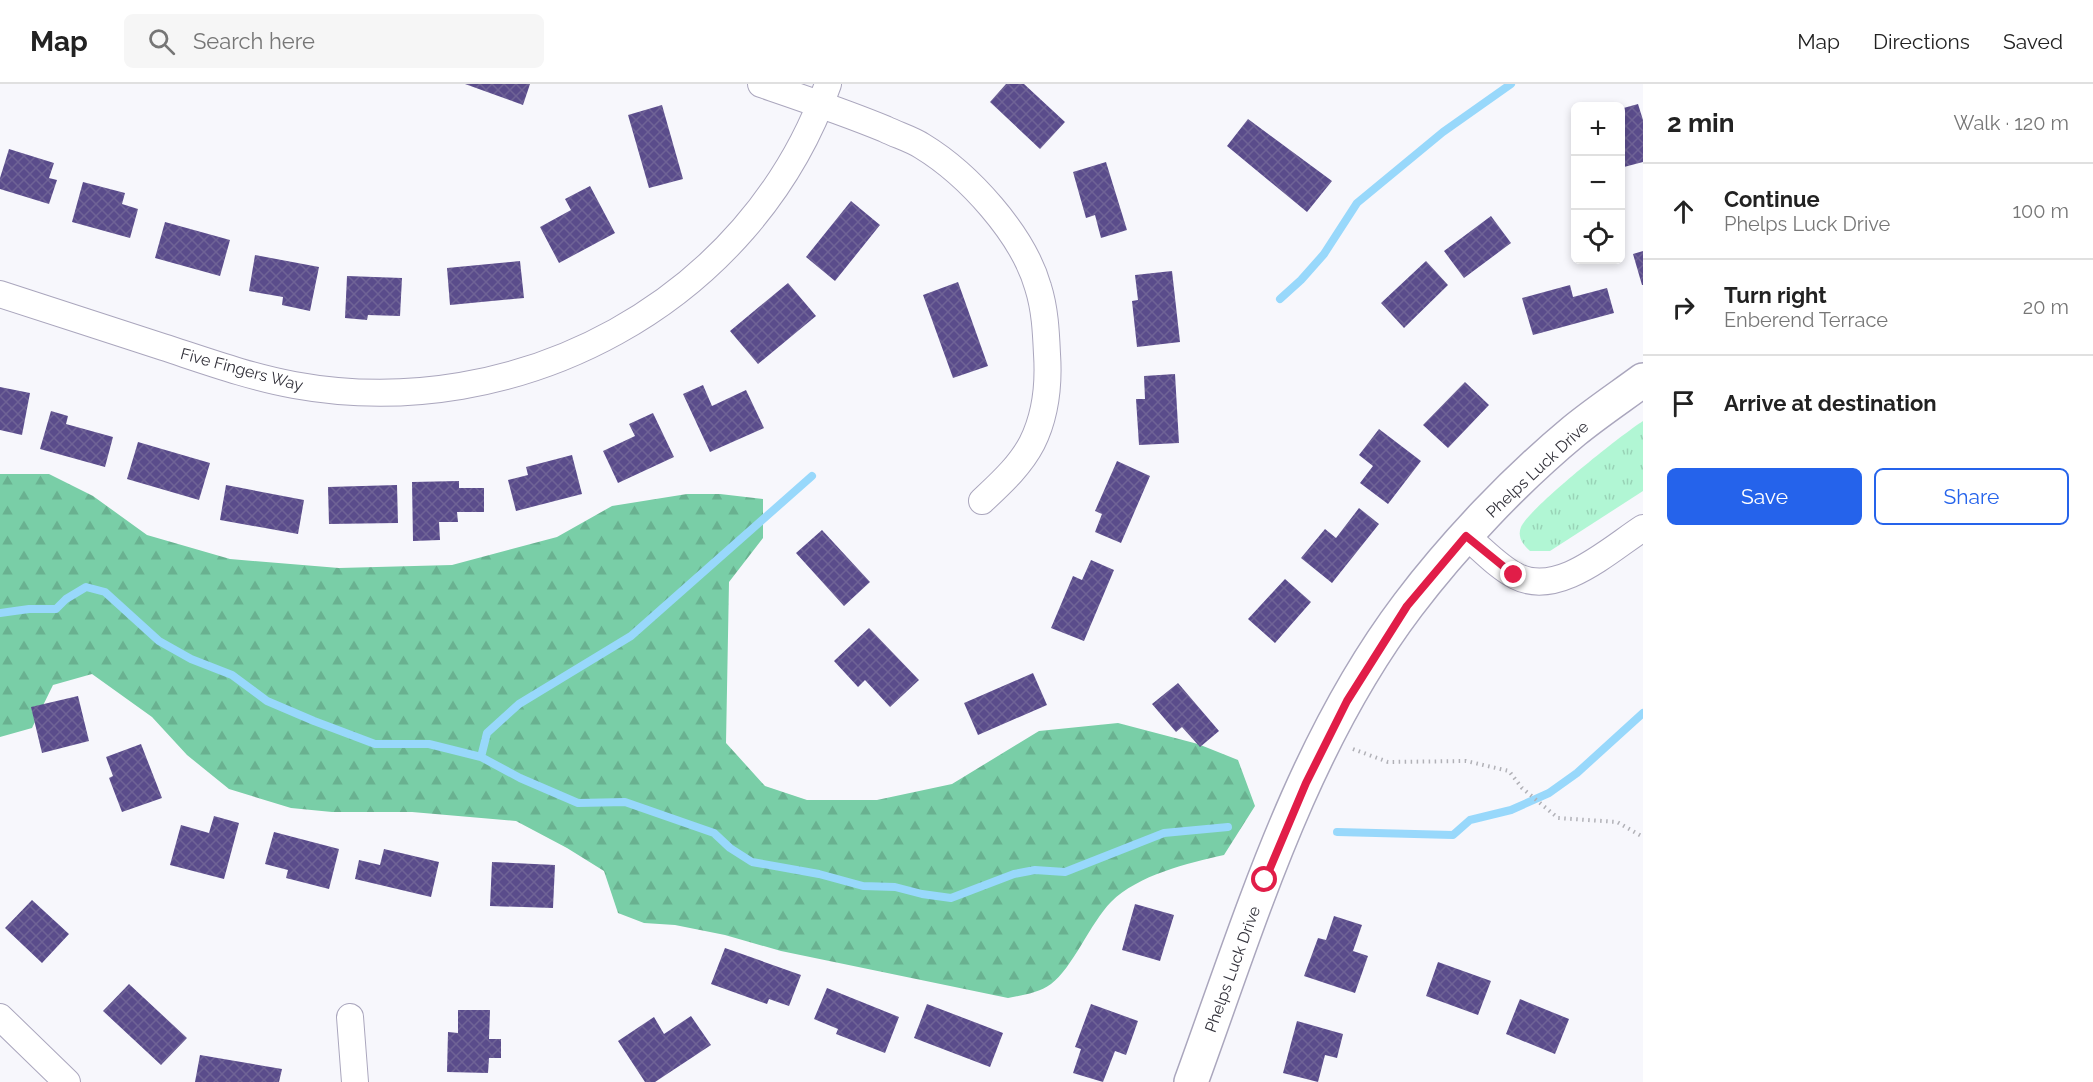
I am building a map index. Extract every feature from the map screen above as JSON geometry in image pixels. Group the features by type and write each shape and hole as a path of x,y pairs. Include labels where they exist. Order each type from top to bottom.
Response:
{"street":[{"path":"761,84 824,94 920,145 951,166 983,196 1007,228 1038,286 1046,325 1048,366 1046,403 1033,441 1020,463 982,501"},
{"name":"Five Fingers Way","path":"0,294 219,366 294,385 357,393 419,393 489,381 556,362 620,331 684,287 729,245 765,200 793,158 824,94"},
{"name":"Phelps Luck Drive","path":"1191,1082 1265,880 1329,734 1407,606 1466,536 1573,432 1643,380"},
{"path":"1466,536 1514,575 1531,583 1549,582 1568,577 1643,528"},
{"path":"0,1017 67,1082"},
{"path":"350,1017 355,1082"}],"path":[{"path":"1329,734 1360,754 1388,762 1466,761 1509,771 1522,788 1558,818 1617,822 1643,837"}],"green space":[{"path":"1643,421 1643,491 1550,551 1530,551 1520,537 1521,527 1540,504"},
{"path":"0,474 49,474 93,496 147,535 230,559 339,568 452,565 557,537 612,506 687,494 720,494 763,499 763,538 729,582 726,743 765,786 807,800 877,800 952,784 1039,731 1118,723 1198,744 1238,760 1255,806 1224,855 1164,871 1135,884 1111,902 1059,977 1041,990 1008,998 781,951 725,935 675,925 644,923 618,913 604,871 516,821 412,812 332,812 291,808 229,789 187,755 152,717 92,674 53,685 32,728 0,737"}],"building":[{"path":"465,84 530,84 523,105"},
{"path":"1006,84 1024,84 1065,122 1040,149 990,102"},
{"path":"1638,104 1643,120 1643,162 1625,167 1625,156 1625,108"},
{"path":"662,105 683,179 649,188 628,115"},
{"path":"1248,119 1332,181 1307,212 1227,146"},
{"path":"9,149 54,163 49,178 57,180 49,204 0,189 0,178"},
{"path":"1106,162 1127,230 1101,238 1095,215 1086,218 1073,172"},
{"path":"83,182 125,193 122,204 138,209 130,238 72,222"},
{"path":"590,186 615,233 559,263 540,227 571,210 565,199"},
{"path":"851,201 880,225 835,281 806,257"},
{"path":"1491,216 1511,243 1464,278 1444,251"},
{"path":"165,222 230,240 220,276 155,258"},
{"path":"1643,251 1643,285 1642,285 1633,254"},
{"path":"255,255 319,267 310,311 282,305 283,297 249,291"},
{"path":"520,261 524,298 450,305 447,268"},
{"path":"1426,261 1448,285 1404,328 1381,303"},
{"path":"1172,271 1180,342 1137,347 1132,301 1138,300 1135,275"},
{"path":"347,276 402,278 400,316 368,315 367,320 345,318"},
{"path":"958,282 988,366 953,378 923,295"},
{"path":"788,283 816,316 758,364 730,331"},
{"path":"1570,285 1573,297 1607,288 1614,313 1533,335 1522,298"},
{"path":"1175,374 1179,443 1139,445 1136,399 1145,399 1144,376"},
{"path":"1465,382 1489,405 1448,448 1423,425"},
{"path":"703,385 712,406 746,390 764,428 710,452 683,394"},
{"path":"0,387 30,393 22,435 0,430"},
{"path":"51,411 68,416 66,424 113,437 105,467 40,449"},
{"path":"653,413 674,457 618,483 603,451 635,436 629,424"},
{"path":"1379,429 1421,461 1388,504 1360,483 1373,466 1359,455"},
{"path":"138,442 210,463 199,500 127,479"},
{"path":"572,455 582,494 516,511 508,480 528,475 526,467"},
{"path":"1117,461 1150,476 1121,543 1095,532 1102,514 1095,511"},
{"path":"459,481 459,488 484,488 484,512 457,512 458,522 439,522 440,540 413,541 412,482"},
{"path":"226,485 304,500 298,534 220,520"},
{"path":"397,485 398,523 329,524 328,487"},
{"path":"1359,508 1379,524 1332,583 1301,558 1325,529 1336,538"},
{"path":"822,530 870,582 844,606 796,553"},
{"path":"1091,560 1114,570 1084,641 1051,628 1073,576 1082,580"},
{"path":"1285,579 1311,602 1275,643 1248,619"},
{"path":"869,628 919,680 890,707 865,680 858,687 834,661"},
{"path":"1033,673 1047,705 978,735 964,703"},
{"path":"1178,683 1219,731 1200,747 1182,727 1176,732 1152,704"},
{"path":"78,696 89,741 42,753 31,707"},
{"path":"141,744 162,798 122,812 109,778 113,776 106,757"},
{"path":"214,816 239,823 224,879 170,865 181,825 209,833"},
{"path":"274,832 339,849 329,889 286,878 288,870 265,864"},
{"path":"384,849 439,862 431,897 355,879 359,860 380,865"},
{"path":"492,862 555,865 553,908 490,906"},
{"path":"32,900 69,934 42,963 5,928"},
{"path":"1135,904 1174,915 1160,961 1122,950"},
{"path":"1334,916 1362,925 1353,951 1368,956 1355,993 1304,976 1318,938 1326,940"},
{"path":"725,948 801,975 789,1006 769,999 767,1004 711,984"},
{"path":"1438,962 1491,981 1478,1015 1426,996"},
{"path":"129,984 187,1038 161,1065 103,1011"},
{"path":"827,988 899,1017 885,1053 836,1034 838,1029 814,1019"},
{"path":"1520,999 1569,1019 1555,1054 1506,1034"},
{"path":"927,1004 1003,1033 990,1067 914,1038"},
{"path":"1091,1004 1138,1021 1126,1055 1115,1051 1103,1082 1073,1073 1081,1049 1075,1047"},
{"path":"458,1010 490,1010 489,1039 501,1039 501,1058 489,1058 488,1073 447,1072 448,1032 458,1033"},
{"path":"691,1016 711,1045 655,1082 645,1082 618,1041 654,1017 664,1034"},
{"path":"1297,1021 1343,1034 1337,1058 1325,1055 1318,1082 1283,1073"},
{"path":"200,1055 282,1069 279,1082 195,1082"}],"waterway":[{"path":"1280,299 1324,254 1357,203 1443,132 1511,84"},
{"path":"481,757 487,733 519,704 631,636 812,476"},
{"path":"0,613 29,609 56,609 66,599 86,587 105,592 159,641 191,659 232,675 267,701 314,721 375,744 429,744 481,757 520,778 578,803 625,802 714,833 730,848 752,862 819,874 863,886 895,887 951,898 1014,874 1035,870 1065,872 1164,833 1228,827"},
{"path":"1337,832 1453,835 1470,820 1511,810 1549,793 1577,773 1643,713"}],"route":[{"path":"1265,880 1329,734 1347,701 1407,606 1466,536 1514,575"}]}
